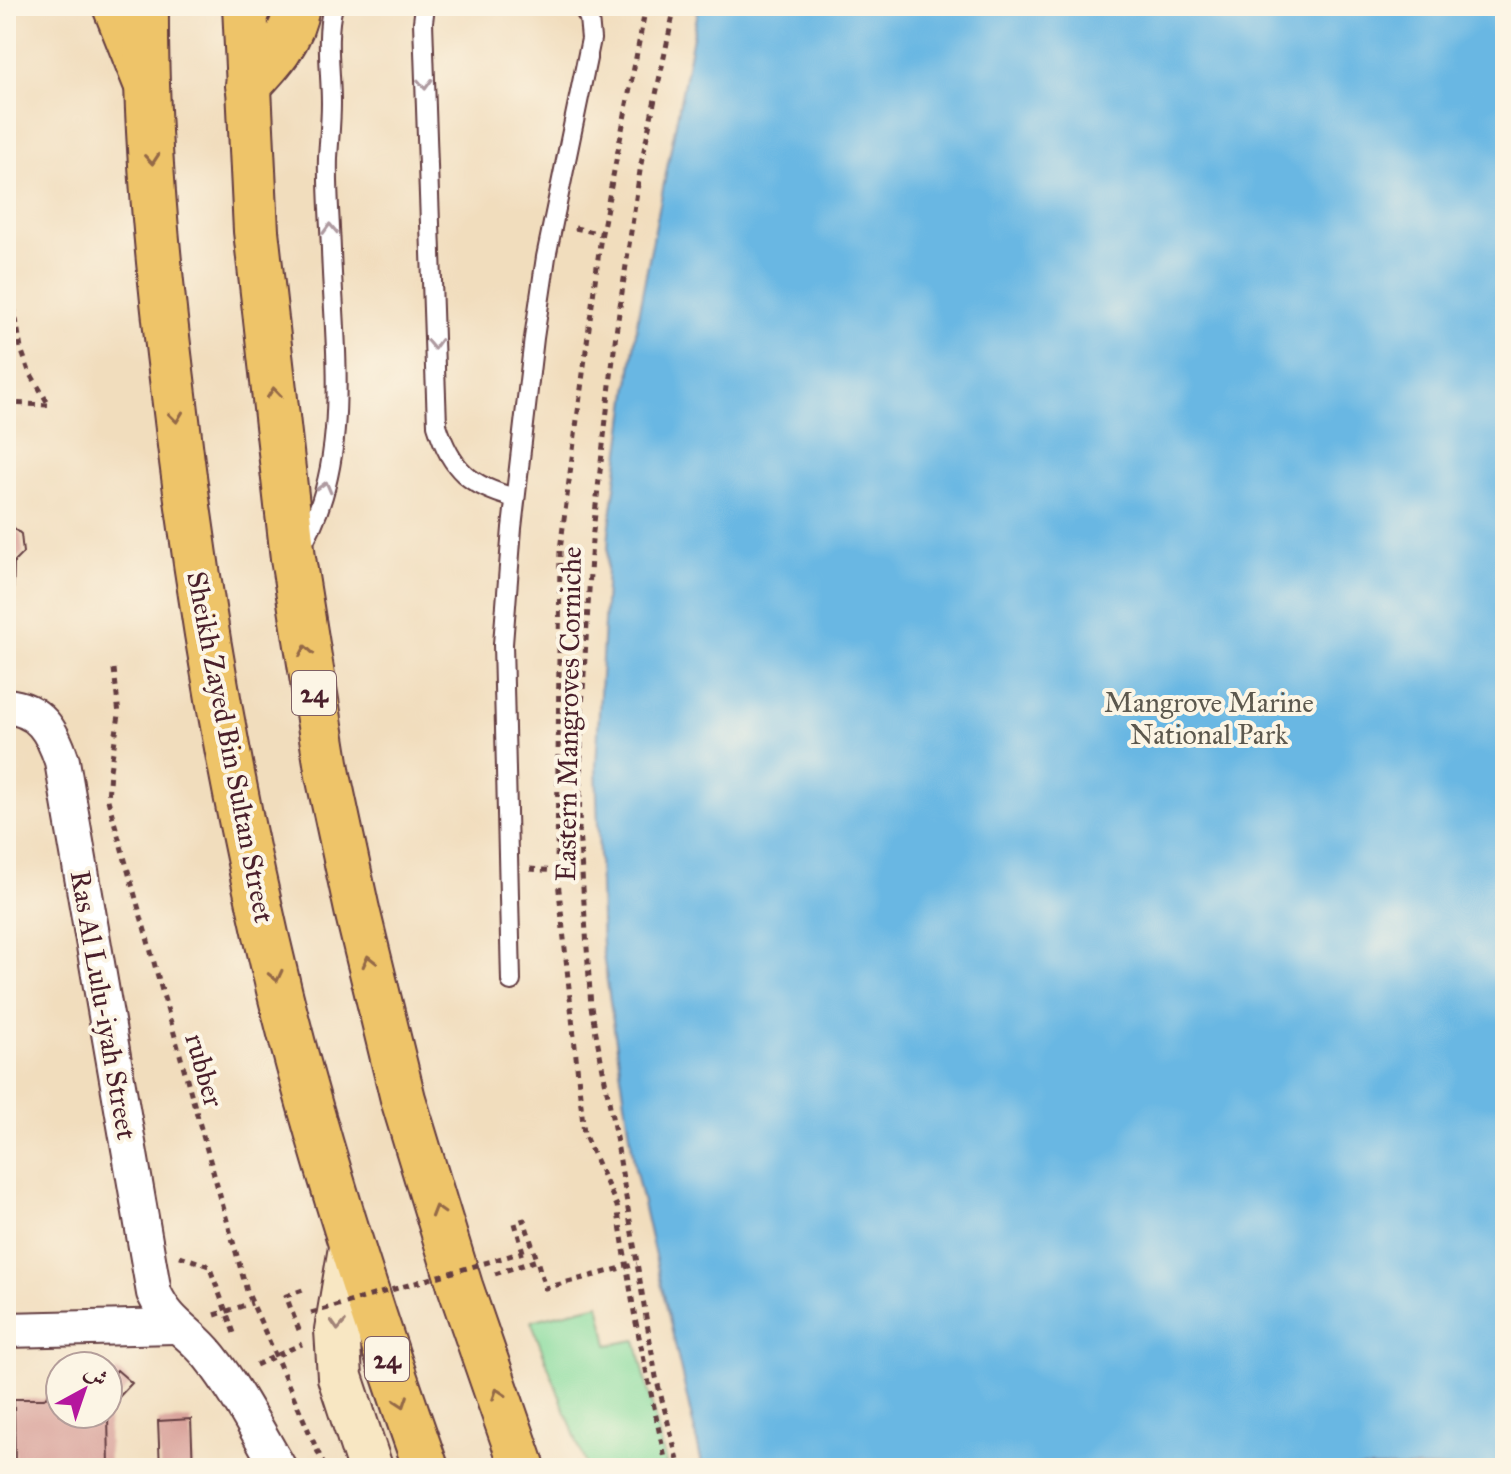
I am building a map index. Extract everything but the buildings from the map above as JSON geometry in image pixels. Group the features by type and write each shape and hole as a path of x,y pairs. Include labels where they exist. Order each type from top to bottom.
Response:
{"main road":[{"path":"115,6 145,81"},
{"name":"Sheikh Zayed Bin Sultan Street","path":"146,6 145,81 168,348 182,464 225,739 281,995 351,1248 426,1468"},
{"name":"24","path":"245,6 256,231 293,558 328,775 403,1099 460,1286 523,1468"},
{"path":"248,86 284,44 297,6"},
{"path":"351,1248 337,1330 340,1377 370,1468"}],"street":[{"name":"Ras Al Lulu-iyah Street","path":"6,706 17,707 40,719 54,735 62,761 154,1293 161,1309 175,1326 238,1376 279,1468"},
{"path":"6,1330 175,1326"}],"lane":[{"path":"293,558 311,530 326,488 333,452 336,405 328,159 331,112 329,22 333,6"},
{"path":"511,981 503,644 515,498 546,257 591,29 582,6"},
{"path":"422,11 437,425 450,458 461,473 479,486 515,498"}],"path":[{"path":"646,6 600,243 560,550 557,871 584,1134 617,1206 635,1318 667,1468"},
{"name":"Eastern Mangroves Corniche","path":"675,6 641,164 616,333 592,540 582,707 579,829 591,1007 656,1377 680,1468"},
{"path":"6,259 21,349 29,371 49,405 6,403"},
{"name":"rubber","path":"114,669 119,715 108,800 247,1291 325,1468"},
{"path":"144,1245 209,1266 238,1376 303,1344 286,1296 303,1290 311,1313 523,1252 515,1223 524,1220 545,1288 637,1264"},
{"path":"460,1286 537,1260"}],"green space":[{"path":"599,1304 608,1345 636,1340 667,1468 587,1468 531,1321"}],"water":[{"name":"Mangrove Marine National Park","path":"699,6 1505,6 1505,1468 703,1468 635,1168 602,948 596,766 609,532 639,310"}]}
